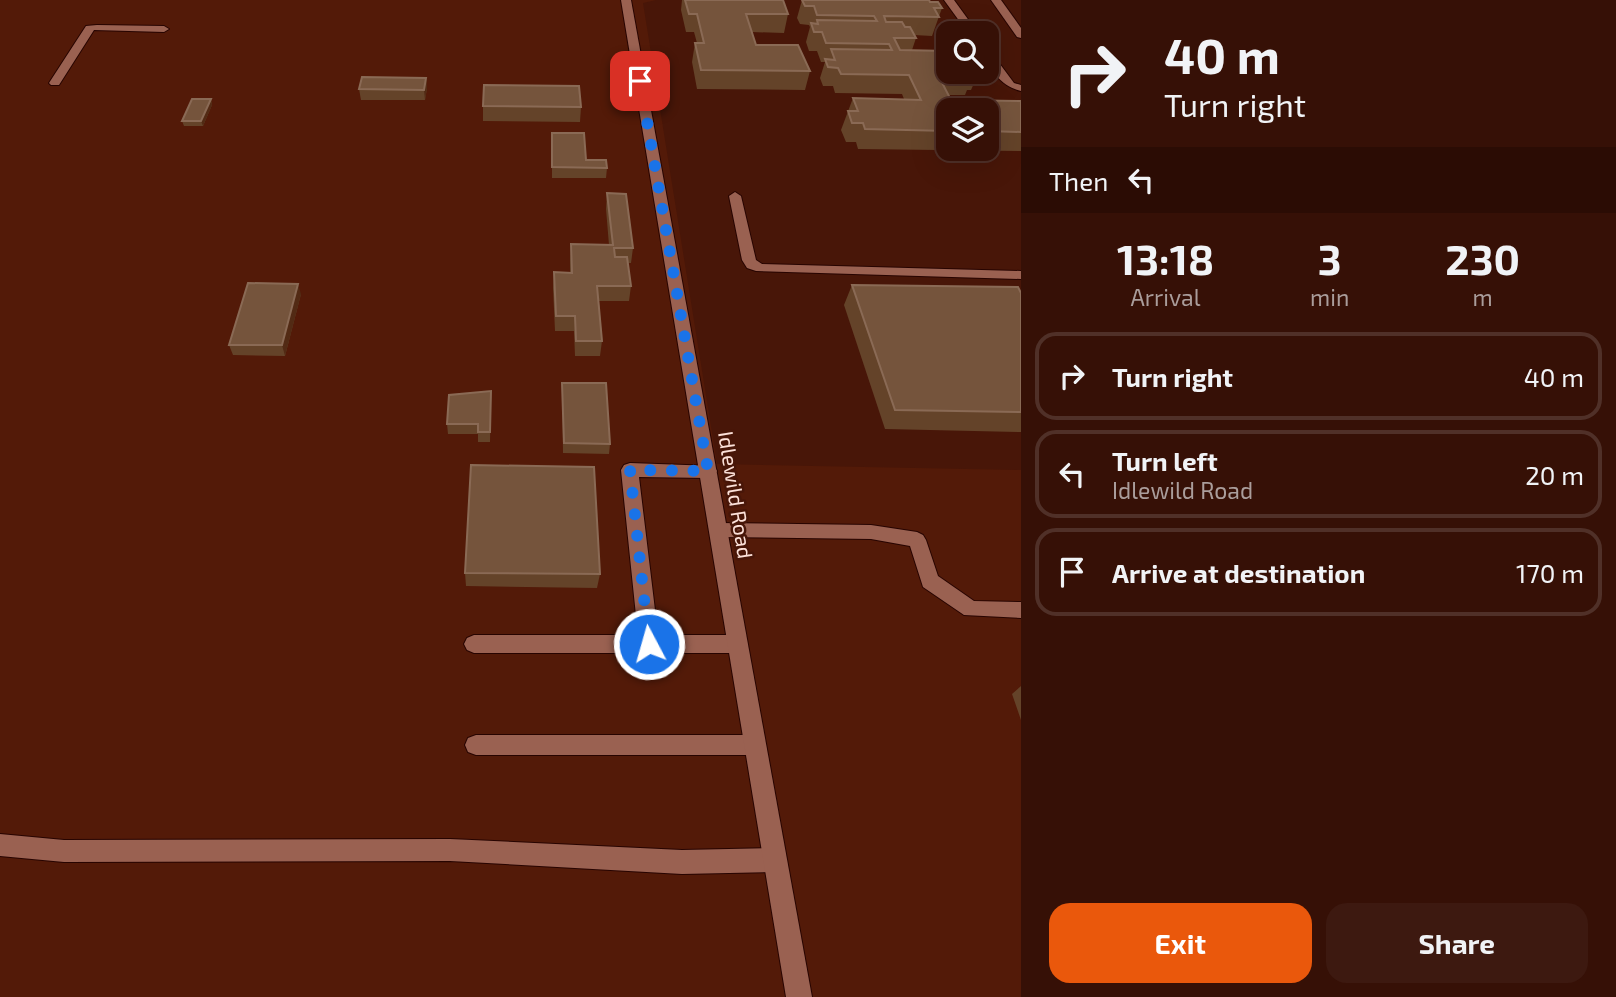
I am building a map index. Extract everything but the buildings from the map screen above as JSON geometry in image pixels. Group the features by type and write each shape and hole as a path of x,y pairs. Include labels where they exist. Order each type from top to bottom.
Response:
{"street":[{"name":"Idlewild Road","path":"626,0 753,746 799,997"},
{"path":"949,0 964,21"},
{"path":"996,0 1021,35"},
{"path":"55,83 94,28 164,29"},
{"path":"999,70 1010,85 1021,88"},
{"path":"735,196 749,260 752,265 761,268 1021,275"},
{"path":"649,644 630,470 708,471"},
{"path":"718,530 871,532 917,540 930,581 971,609 1021,610"},
{"path":"474,644 736,644"},
{"path":"476,745 753,746"},
{"path":"0,845 64,851 450,850 682,862 774,860"}],"shaded area":[{"path":"0,0 656,0 643,3 717,464 1021,470 1021,997 0,997"}],"route":[{"path":"640,81 708,471 630,470 649,644"}]}
